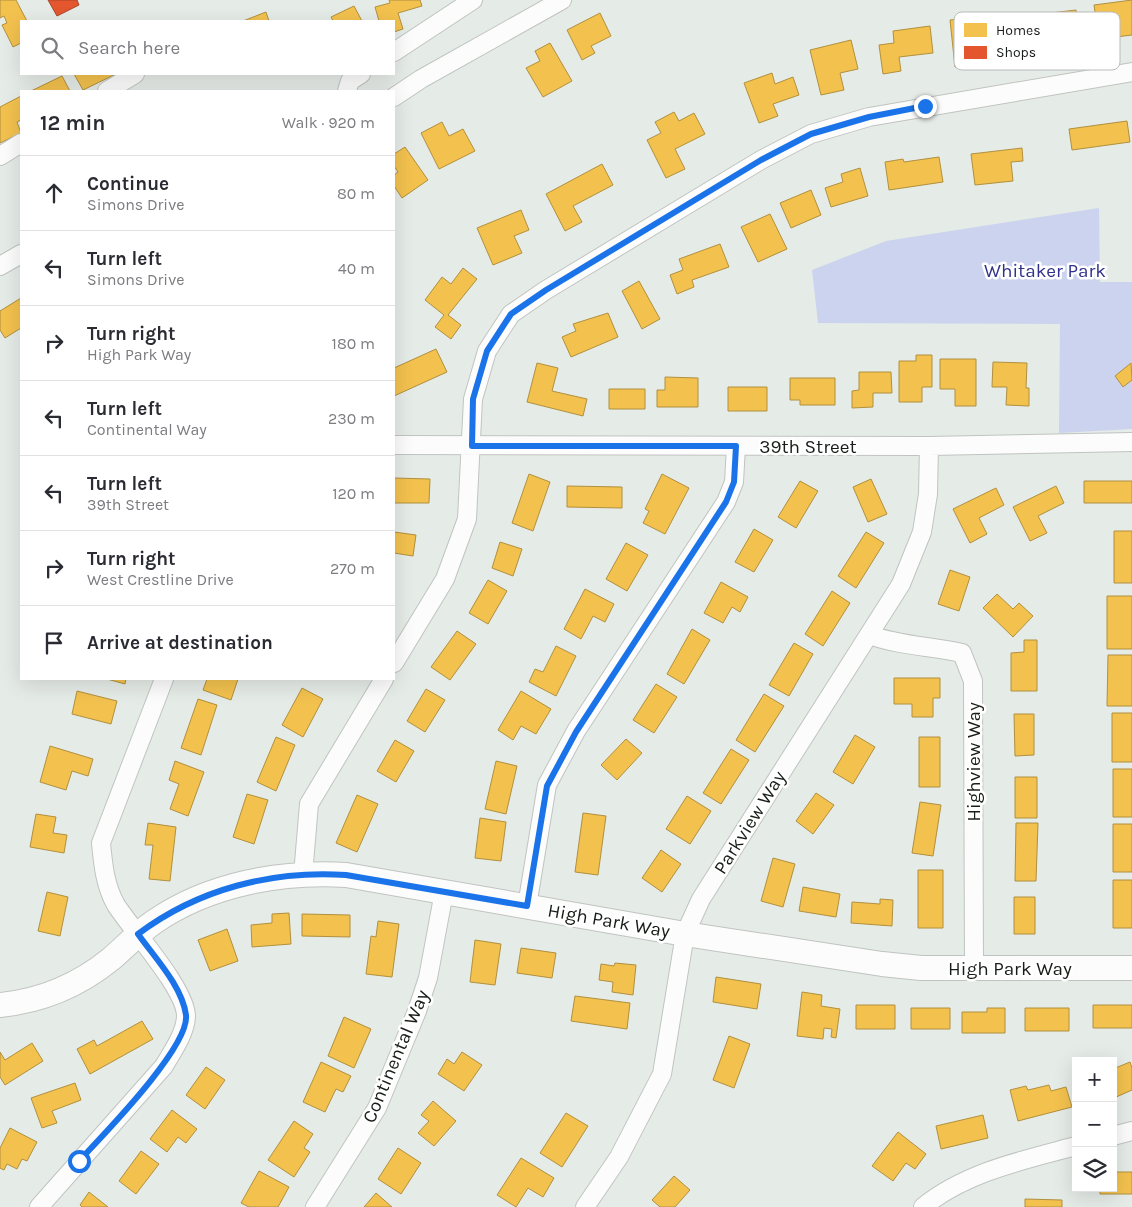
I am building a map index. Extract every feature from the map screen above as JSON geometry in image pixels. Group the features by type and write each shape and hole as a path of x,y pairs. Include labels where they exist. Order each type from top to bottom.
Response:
{"street":[{"path":"395,51 473,0"},
{"path":"395,96 562,0"},
{"path":"395,661 445,579 467,519 473,399 487,351 511,314 546,290 761,160 811,134 869,117 1132,72"},
{"path":"109,90 134,75"},
{"path":"347,90 350,81 359,75"},
{"path":"0,156 20,144"},
{"path":"0,266 20,255"},
{"name":"39th Street","path":"395,445 929,446 1132,442"},
{"path":"527,906 547,786 576,732 726,502 734,482 736,446"},
{"name":"Parkview Way","path":"585,1207 619,1157 662,1074 685,934 701,899 901,584 922,532 928,494 929,446"},
{"name":"Highview Way","path":"870,635 907,646 932,646 962,653 973,682 974,967"},
{"path":"38,1207 164,1066 178,1040 186,1017 179,993 116,904 103,871 101,843 164,680"},
{"path":"303,875 308,804 383,680"},
{"name":"High Park Way","path":"0,1005 20,1003 48,996 90,975 156,921 206,895 251,882 303,875 346,875 685,934 882,964 921,968 1132,968"},
{"name":"Continental Way","path":"315,1207 377,1108 417,1011 428,978 444,892"},
{"path":"1117,1135 1132,1131"},
{"path":"923,1207 934,1198 996,1168 1072,1147"}],"green space":[{"name":"Whitaker Park","path":"1099,208 1100,282 1132,282 1132,429 1059,433 1060,324 818,323 812,270 886,241"}],"building: Homes":[{"path":"0,0 16,0 26,20 20,20 20,44 13,47 2,25 7,23 4,16 0,18"},
{"path":"389,0 420,0 422,6 398,13 403,29 395,32 395,20 379,20 375,7 390,3"},
{"path":"1132,0 1132,35 1120,36 1120,12 1095,12 1094,5"},
{"path":"354,6 361,20 332,20 331,17"},
{"path":"1076,10 1076,12 1059,12"},
{"path":"266,12 269,20 246,20"},
{"path":"600,13 611,36 591,46 595,53 582,60 567,30"},
{"path":"950,20 954,20 954,58"},
{"path":"930,26 933,53 899,57 901,71 883,74 879,45 894,43 893,31"},
{"path":"851,40 858,69 840,73 844,90 821,95 810,50"},
{"path":"550,43 572,81 543,97 526,68 540,61 535,51"},
{"path":"772,73 775,84 793,77 799,95 773,104 778,116 759,123 744,83"},
{"path":"75,75 114,75 83,90"},
{"path":"62,76 69,90 33,90"},
{"path":"20,97 20,120 17,122 20,133 0,143 0,107"},
{"path":"674,112 679,121 694,113 705,134 675,149 685,169 666,178 647,140 661,133 655,122"},
{"path":"1127,121 1130,142 1072,150 1069,129"},
{"path":"442,122 449,136 463,129 475,151 439,169 421,133"},
{"path":"405,147 428,180 402,198 395,188 395,174 398,172 395,168 395,153"},
{"path":"1022,148 1023,161 1011,162 1013,181 975,185 971,154"},
{"path":"939,157 943,182 889,190 885,162 903,159 904,162"},
{"path":"602,164 613,185 573,206 582,222 565,231 546,194"},
{"path":"860,168 868,196 831,207 825,188 843,182 841,174"},
{"path":"811,190 821,215 791,228 780,203"},
{"path":"521,210 529,230 514,236 522,253 493,265 477,228"},
{"path":"770,214 787,249 758,262 741,227"},
{"path":"720,244 729,267 692,280 694,287 677,294 670,275 683,270 679,259"},
{"path":"463,268 477,279 448,315 461,325 451,339 435,327 444,315 425,300 442,277 451,284"},
{"path":"639,281 660,319 642,329 622,291"},
{"path":"20,299 20,329 5,338 0,330 0,311"},
{"path":"608,313 618,337 571,357 562,337 576,331 573,324"},
{"path":"436,349 447,372 395,396 395,368"},
{"path":"916,355 932,355 932,387 922,387 922,402 899,402 899,361 916,361"},
{"path":"940,359 976,359 976,406 955,406 955,389 940,389"},
{"path":"993,362 1027,363 1026,388 1029,388 1029,406 1006,405 1007,387 992,387"},
{"path":"537,363 558,368 552,391 587,399 583,416 527,402"},
{"path":"1131,363 1132,380 1123,387 1115,376"},
{"path":"859,372 891,372 892,393 873,393 873,407 852,408 852,391 859,390"},
{"path":"665,377 698,378 698,407 657,407 657,390 665,390"},
{"path":"790,378 835,378 835,405 800,405 800,400 790,400"},
{"path":"728,387 767,387 767,411 728,411"},
{"path":"609,389 645,389 645,409 609,409"},
{"path":"529,474 550,482 533,531 512,523"},
{"path":"662,474 689,488 665,534 643,523 649,511 645,509"},
{"path":"395,478 430,479 429,503 395,503"},
{"path":"871,479 887,514 868,522 853,487"},
{"path":"800,481 818,491 796,528 778,517"},
{"path":"1084,481 1132,481 1132,503 1084,503"},
{"path":"567,486 622,487 622,508 567,507"},
{"path":"1056,486 1064,503 1038,516 1047,533 1030,541 1013,507"},
{"path":"996,488 1004,505 979,518 987,534 970,543 953,509"},
{"path":"754,529 773,540 754,572 735,562"},
{"path":"1114,531 1132,531 1132,583 1114,583"},
{"path":"395,532 416,535 413,556 395,553"},
{"path":"866,532 884,543 856,588 838,576"},
{"path":"500,542 522,549 513,576 492,568"},
{"path":"626,543 648,555 627,591 606,579"},
{"path":"950,570 970,577 959,611 938,604"},
{"path":"488,580 507,591 488,624 469,613"},
{"path":"721,582 748,597 740,612 732,607 723,623 704,613"},
{"path":"585,589 614,604 605,622 593,616 581,639 564,629"},
{"path":"832,591 850,603 823,646 805,634"},
{"path":"997,594 1013,609 1019,603 1033,616 1013,637 983,608"},
{"path":"1107,596 1132,596 1132,649 1107,649"},
{"path":"692,629 710,640 684,684 667,674"},
{"path":"457,631 476,644 450,680 431,667"},
{"path":"1024,640 1037,640 1037,691 1011,691 1011,653 1024,652"},
{"path":"794,643 813,654 789,696 769,685"},
{"path":"556,646 576,656 556,696 529,682 535,669 543,672"},
{"path":"1108,655 1132,655 1132,706 1107,706"},
{"path":"894,678 940,678 940,698 933,698 933,717 912,717 912,704 894,704"},
{"path":"111,680 126,680 125,684"},
{"path":"207,680 238,680 231,700 203,690"},
{"path":"656,684 677,697 654,733 633,720"},
{"path":"302,688 323,699 303,737 282,725"},
{"path":"426,689 445,700 425,732 407,721"},
{"path":"77,691 117,701 111,724 72,714"},
{"path":"521,691 551,709 536,734 521,726 513,740 498,730"},
{"path":"764,694 784,706 755,752 736,740"},
{"path":"198,699 217,705 201,755 181,748"},
{"path":"1112,713 1132,713 1132,762 1112,762"},
{"path":"1014,714 1034,714 1034,755 1015,756"},
{"path":"855,735 875,747 853,784 833,772"},
{"path":"276,737 295,745 276,791 257,782"},
{"path":"919,737 940,737 940,787 919,787"},
{"path":"626,739 642,753 617,780 601,765"},
{"path":"395,740 414,751 396,782 377,771"},
{"path":"50,746 93,759 88,776 72,771 66,790 40,782"},
{"path":"731,749 749,760 721,804 703,793"},
{"path":"175,761 204,772 188,816 170,809 179,784 169,780"},
{"path":"496,761 517,766 506,814 485,809"},
{"path":"1113,769 1132,769 1132,817 1113,817"},
{"path":"1015,777 1037,777 1037,818 1015,818"},
{"path":"816,793 834,805 813,834 796,821"},
{"path":"247,794 268,800 254,844 233,837"},
{"path":"357,795 378,804 357,852 336,843"},
{"path":"687,796 711,811 690,844 666,829"},
{"path":"920,802 941,805 933,856 912,853"},
{"path":"583,813 606,816 598,875 575,872"},
{"path":"36,814 56,817 53,833 67,835 64,853 30,847"},
{"path":"480,818 506,822 501,861 475,858"},
{"path":"148,823 176,827 170,881 149,879 153,845 145,845"},
{"path":"1016,823 1038,823 1036,881 1015,881"},
{"path":"1113,824 1132,824 1132,872 1113,872"},
{"path":"661,850 681,864 662,892 642,878"},
{"path":"773,858 795,864 783,907 761,901"},
{"path":"918,870 943,870 943,928 918,928"},
{"path":"1113,880 1132,880 1132,928 1113,928"},
{"path":"803,887 840,894 836,917 799,911"},
{"path":"47,892 68,897 60,936 38,931"},
{"path":"1014,897 1035,897 1035,934 1014,934"},
{"path":"880,899 893,900 892,926 851,923 852,902 880,904"},
{"path":"289,913 291,944 252,947 251,925 272,923 272,914"},
{"path":"302,914 350,915 350,937 302,936"},
{"path":"378,921 399,924 392,977 366,974 371,936 376,937"},
{"path":"227,929 238,961 210,971 198,940"},
{"path":"475,940 501,944 495,985 470,982"},
{"path":"521,948 556,953 552,978 517,973"},
{"path":"615,963 636,965 633,995 612,992 613,982 599,980 601,964 614,966"},
{"path":"716,977 761,984 757,1009 713,1002"},
{"path":"802,992 822,995 821,1006 840,1009 836,1038 831,1037 832,1029 824,1028 823,1039 797,1036"},
{"path":"575,996 630,1003 627,1029 571,1021"},
{"path":"856,1005 895,1005 895,1029 856,1029"},
{"path":"1093,1005 1132,1005 1132,1028 1093,1028"},
{"path":"911,1008 950,1008 950,1029 911,1029"},
{"path":"987,1008 1005,1008 1005,1033 962,1033 962,1012 987,1012"},
{"path":"1025,1008 1069,1008 1069,1031 1025,1031"},
{"path":"344,1017 371,1029 354,1068 328,1056"},
{"path":"142,1021 153,1039 90,1074 77,1049 94,1040 97,1046"},
{"path":"729,1036 750,1044 734,1088 713,1080"},
{"path":"32,1043 43,1061 5,1085 0,1077 0,1052 5,1060"},
{"path":"462,1052 482,1065 464,1091 438,1074 447,1059 454,1064"},
{"path":"321,1062 351,1076 343,1092 336,1089 325,1112 303,1102"},
{"path":"1130,1062 1132,1068 1132,1090 1117,1097 1117,1067"},
{"path":"206,1067 225,1080 205,1109 186,1095"},
{"path":"75,1083 81,1100 52,1111 57,1123 42,1128 31,1098"},
{"path":"1049,1085 1051,1091 1066,1087 1072,1107 1018,1121 1010,1090 1026,1086 1028,1090"},
{"path":"433,1101 456,1121 434,1146 418,1133 429,1121 421,1115"},
{"path":"172,1110 197,1129 186,1143 178,1137 167,1152 150,1139"},
{"path":"566,1113 588,1126 562,1167 540,1153"},
{"path":"983,1115 988,1138 941,1149 936,1126"},
{"path":"294,1121 313,1134 304,1148 310,1152 294,1177 268,1160"},
{"path":"10,1128 37,1142 27,1161 22,1159 17,1169 7,1164 4,1170 0,1168 0,1148"},
{"path":"898,1132 926,1154 915,1169 906,1163 893,1181 872,1166"},
{"path":"398,1148 421,1163 401,1194 378,1179"},
{"path":"141,1151 159,1164 136,1194 119,1181"},
{"path":"521,1158 554,1178 543,1197 528,1188 516,1207 497,1195"},
{"path":"259,1171 289,1187 278,1207 249,1207 241,1203"},
{"path":"1117,1172 1132,1172 1132,1194 1100,1194 1100,1192 1117,1192"},
{"path":"674,1176 690,1190 675,1207 660,1207 652,1200"},
{"path":"89,1192 108,1207 82,1207 80,1205"},
{"path":"376,1193 392,1207 364,1207"},
{"path":"1025,1199 1062,1200 1062,1207 1025,1207"}],"building: Shops":[{"path":"48,0 77,0 79,5 57,16"}],"route":[{"path":"79,1161 164,1066 178,1040 186,1017 179,993 138,934 170,913 206,895 228,887 272,878 323,874 346,875 527,906 547,786 576,732 670,591 726,502 734,482 736,446 472,446 473,399 487,351 511,314 546,290 761,160 811,134 869,117 925,106"}]}
